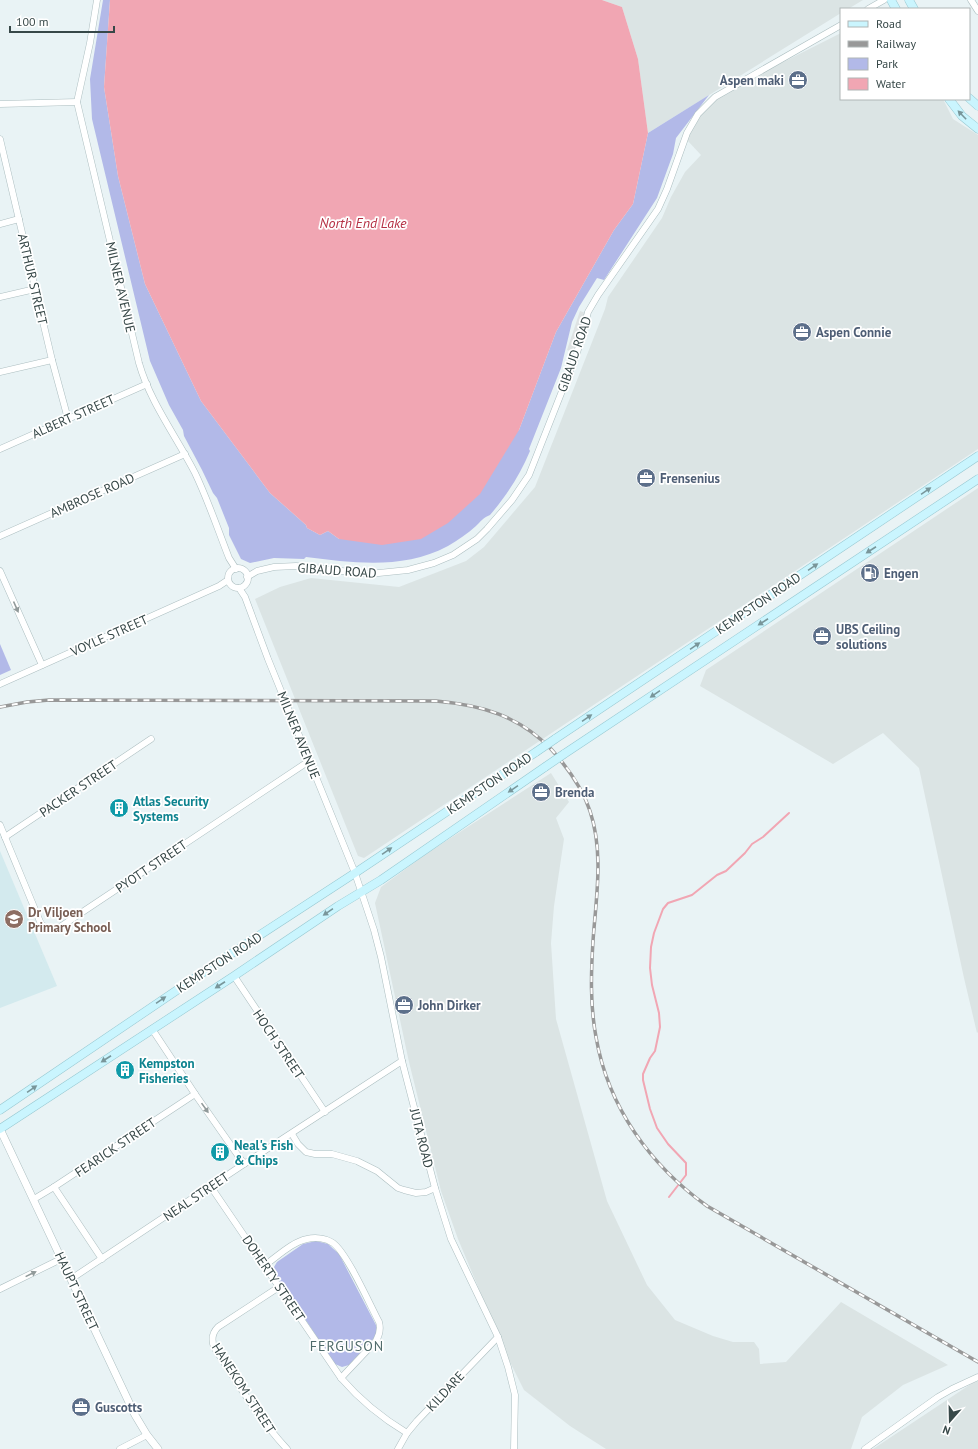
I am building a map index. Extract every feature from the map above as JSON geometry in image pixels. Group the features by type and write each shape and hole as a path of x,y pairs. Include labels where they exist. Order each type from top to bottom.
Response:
{"main road":[{"path":"970,99 978,106"},
{"path":"950,100 962,116 978,128"},
{"name":"KEMPSTON ROAD","path":"0,1110 223,959 355,873 978,456"},
{"name":"KEMPSTON ROAD","path":"0,1129 338,906 381,880 564,754 978,479"}],"street":[{"name":"MILNER AVENUE","path":"97,0 90,42 77,102 139,363 146,384 200,484 234,570"},
{"path":"870,8 884,0"},
{"path":"971,0 978,11"},
{"name":"GIBAUD ROAD","path":"246,574 274,567 296,566 365,574 408,570 434,563 453,554 469,545 482,534 512,500 529,475 576,356 588,312 598,295 658,209 668,189 687,134 698,114 715,97 840,26"},
{"path":"0,104 77,102"},
{"name":"ARTHUR STREET","path":"0,139 1,149 52,360 68,419"},
{"path":"0,224 19,219"},
{"path":"0,297 35,288"},
{"path":"0,372 52,360"},
{"name":"ALBERT STREET","path":"0,449 146,384"},
{"name":"AMBROSE ROAD","path":"0,536 185,454"},
{"path":"234,570 246,574 242,587 233,587 229,582 234,570"},
{"path":"0,572 42,665"},
{"name":"VOYLE STREET","path":"0,684 229,582"},
{"name":"MILNER AVENUE","path":"242,587 268,659 355,873"},
{"name":"PACKER STREET","path":"4,837 151,738"},
{"name":"PYOTT STREET","path":"0,825 41,924 48,929 57,929 309,761"},
{"name":"JUTA ROAD","path":"355,873 381,957 402,1061 435,1188 451,1239 498,1337 508,1367 515,1395 514,1449"},
{"name":"HOCH STREET","path":"234,976 325,1112"},
{"path":"152,1029 244,1164"},
{"name":"NEAL STREET","path":"71,1279 402,1061"},
{"name":"FEARICK STREET","path":"34,1199 195,1094"},
{"name":"HAUPT STREET","path":"0,1129 135,1415 147,1435 158,1449"},
{"path":"292,1134 298,1144 306,1152 315,1154 332,1154 357,1161 377,1172 398,1188 416,1193 426,1192 435,1188"},
{"path":"54,1187 102,1259"},
{"name":"DOHERTY STREET","path":"212,1187 341,1378 357,1396 376,1412 407,1433"},
{"path":"265,1265 290,1248 307,1239 319,1238 330,1241 342,1252 379,1322 380,1335 341,1378"},
{"path":"0,1289 62,1259"},
{"name":"HANEKOM STREET","path":"279,1287 218,1326 213,1333 212,1339 214,1347 251,1404 263,1421 287,1449"},
{"name":"KILDARE","path":"398,1449 407,1433 441,1395 498,1337"},
{"path":"865,1449 938,1397 978,1377"},
{"path":"120,1449 147,1435"}],"shaded area":[{"path":"602,0 863,0 850,8 840,8 840,14 648,133 638,59 622,7"},
{"path":"840,34 840,100 944,100 953,119 978,135 978,449 364,858 358,856 255,599 280,587 311,578 399,587 466,561 484,547 535,487 605,309 608,297 662,218 671,197 685,172 701,155 687,140 693,125 708,104 726,91"},
{"path":"580,311 588,314 577,353 567,350"},
{"path":"978,488 977,1033 919,768 883,733 833,764 700,686 706,670"},
{"path":"551,773 569,802 556,818 564,839 554,906 551,943 556,1019 607,1201 647,1285 675,1320 713,1336 733,1342 754,1342 759,1349 760,1364 786,1362 841,1302 948,1365 903,1385 862,1417 851,1449 606,1449 570,1426 524,1390 507,1356 458,1239 441,1191 409,1062 375,903 381,887 426,854"},
{"name":"Dr Viljoen Primary School","path":"0,851 57,986 0,1008"},
{"path":"978,1373 978,1449 873,1449 971,1384"}],"green space":[{"path":"103,0 110,0 104,87 118,176 145,284 201,401 270,493 306,525 307,528 320,535 328,531 339,539 519,430 556,332 614,230 633,204 648,133 709,95 676,138 673,154 657,198 604,280 597,278 579,307 572,322 561,368 529,449 530,451 517,477 490,515 484,518 473,529 459,539 431,554 396,562 378,563 342,561 306,557 304,559 274,558 250,563 241,559 229,535 229,528 217,498 184,436 183,430 169,405 150,361 92,119 90,79"},
{"path":"0,644 11,670 0,675"},
{"path":"316,1241 328,1244 339,1254 377,1327 375,1337 349,1365 342,1367 335,1364 275,1274 274,1267 277,1262 303,1244"}],"water":[{"name":"North End Lake","path":"110,0 602,0 622,7 638,59 648,133 633,204 614,230 556,332 519,430 480,494 448,523 421,539 382,545 339,539 328,531 320,535 307,528 306,525 270,493 201,401 145,284 118,176 104,87"}],"waterway":[{"path":"669,1197 686,1175 686,1163 668,1144 657,1128 650,1109 643,1080 643,1074 655,1051 660,1027 659,1013 652,985 650,968 651,947 654,933 663,909 668,903 692,895 717,875 726,871 745,853 752,844 763,837 789,813"}],"railway":[{"path":"0,707 49,700 436,701 484,709 513,720 526,728 551,749 563,763 579,786 590,811 597,843 598,859 591,977 594,1025 602,1063 610,1087 621,1110 635,1132 650,1153 667,1172 686,1190 707,1206 978,1362"}],"place":[{"name":"Aspen maki","path":"798,80"},
{"name":"Aspen Connie","path":"802,332"},
{"name":"Frensenius","path":"646,478"},
{"name":"Engen","path":"870,573"},
{"name":"UBS Ceiling solutions","path":"822,636"},
{"name":"Brenda","path":"541,792"},
{"name":"Atlas Security Systems","path":"119,808"},
{"name":"Dr Viljoen Primary School","path":"14,919"},
{"name":"John Dirker","path":"404,1005"},
{"name":"Kempston Fisheries","path":"125,1070"},
{"name":"Neal's Fish & Chips","path":"220,1152"},
{"name":"Guscotts","path":"81,1407"}],"district":[{"name":"FERGUSON","path":"347,1346"}]}
